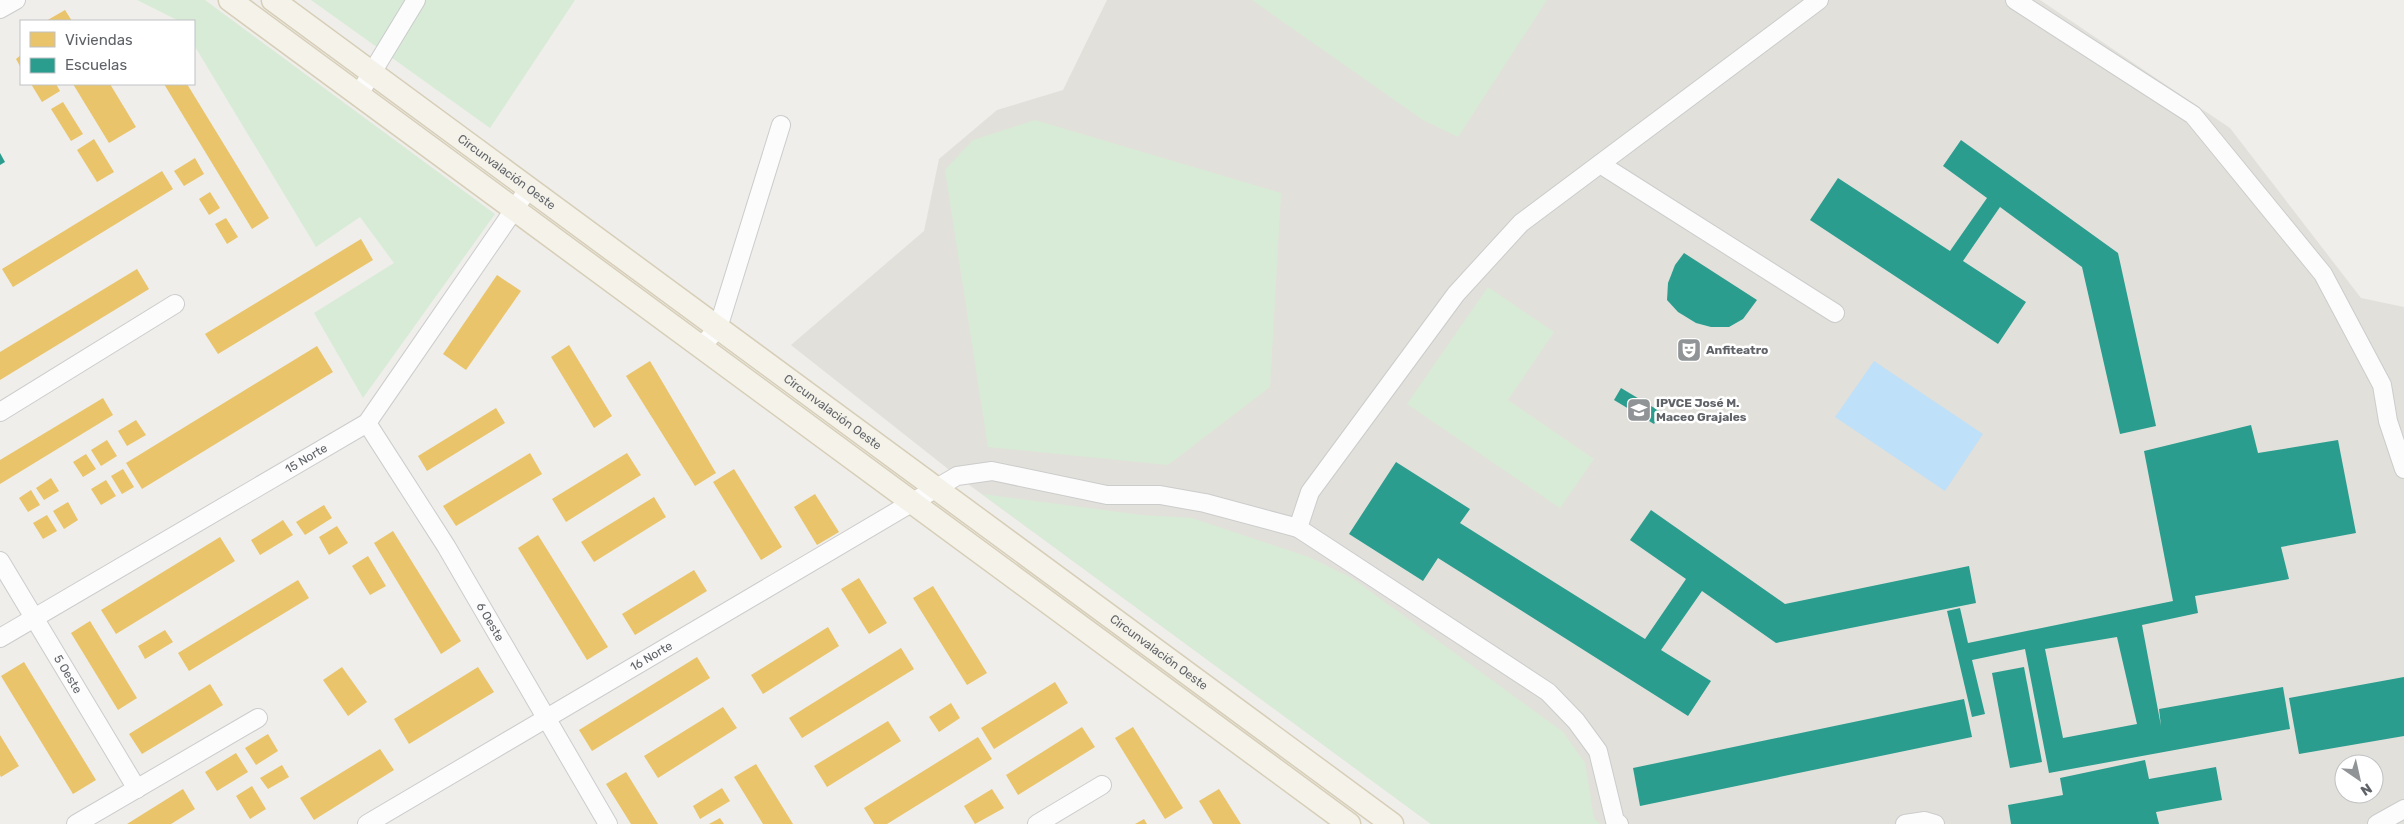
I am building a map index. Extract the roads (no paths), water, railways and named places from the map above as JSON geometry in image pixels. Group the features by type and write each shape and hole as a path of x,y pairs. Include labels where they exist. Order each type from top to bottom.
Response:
{"main road":[{"name":"Circunvalación Oeste","path":"230,0 514,211 1349,824"},
{"name":"Circunvalación Oeste","path":"273,0 1392,824"}],"street":[{"path":"0,9 16,0"},
{"path":"359,94 416,0"},
{"path":"1298,528 1310,492 1456,294 1521,223 1819,0"},
{"path":"2015,0 2193,115 2323,274 2382,385 2388,421 2404,469"},
{"path":"701,347 718,328 781,126"},
{"path":"1600,164 1835,313"},
{"name":"15 Norte","path":"0,638 366,423 529,188"},
{"path":"0,412 175,304"},
{"name":"6 Oeste","path":"366,423 446,546 608,824"},
{"name":"16 Norte","path":"366,824 958,476 992,471 1107,495 1160,495 1196,501 1298,528 1548,692 1576,721 1598,751 1615,821 1618,824"},
{"name":"5 Oeste","path":"0,561 137,789"},
{"path":"76,824 258,718"},
{"path":"1036,824 1102,785"},
{"path":"2376,824 2404,810"},
{"path":"1905,824 1926,822 1935,824"}],"water":[{"path":"1874,361 1983,434 1945,491 1835,417"}],"place":[{"name":"Anfiteatro","path":"1689,350"},
{"name":"IPVCE José M. Maceo Grajales","path":"1639,410"}]}
